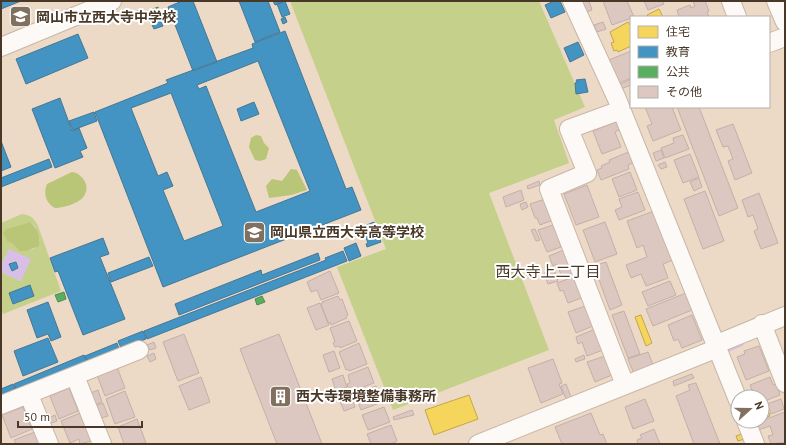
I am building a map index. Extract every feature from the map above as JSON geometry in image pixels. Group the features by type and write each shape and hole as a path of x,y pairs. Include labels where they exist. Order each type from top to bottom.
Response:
{"street":[{"path":"1,47 112,1"},
{"path":"572,1 623,101 734,389"},
{"path":"731,1 737,16"},
{"path":"776,1 785,22"},
{"path":"770,43 785,37"},
{"path":"623,101 569,129 587,173 549,189 625,385"},
{"path":"478,444 625,385 717,346 762,324 785,316"},
{"path":"762,324 785,383"},
{"path":"1,405 139,350"},
{"path":"75,376 102,444"},
{"path":"29,395 49,444"},
{"path":"749,429 755,444"}],"green space":[{"path":"290,1 539,1 585,107 554,120 569,163 489,193 549,350 393,410 337,267 386,249"},
{"path":"256,135 261,136 264,143 269,148 266,159 260,161 255,160 249,147 251,138"},
{"path":"291,169 297,170 307,190 291,195 269,198 266,186 272,179 282,181"},
{"path":"72,172 82,177 86,184 86,192 82,199 75,203 55,208 49,204 45,195 47,184"},
{"path":"22,214 28,215 34,219 38,226 61,291 3,314 1,309 1,272 21,281 9,249 1,266 1,223","holes":["30,222 35,226 40,241 34,249 19,251 12,243 6,229"]},
{"path":"30,222 38,233 39,246 26,251 19,251 12,243 7,241 3,233 6,229"}],"shaded area":[{"path":"9,249 31,259 21,281 1,272 1,266"}],"building: 住宅":[{"path":"659,9 662,16 648,16"},
{"path":"628,22 630,25 630,46 618,52 617,50 614,51 611,43 614,42 610,32"},
{"path":"641,315 652,343 646,346 635,317"},
{"path":"469,395 478,419 434,435 425,410"},
{"path":"742,434 744,439 738,441 736,436"}],"building: 教育":[{"path":"1,1 21,1 1,9"},
{"path":"182,1 193,1 217,62 193,71 168,7"},
{"path":"239,1 268,1 280,32 255,42"},
{"path":"273,1 282,1 283,2 275,5"},
{"path":"285,1 290,14 282,17 277,4"},
{"path":"554,1 560,1 565,12 551,18 545,5"},
{"path":"139,10 142,16 135,18 133,13"},
{"path":"132,13 134,19 129,21 127,15"},
{"path":"160,17 163,26 154,29 150,21"},
{"path":"285,17 287,22 283,24 281,19"},
{"path":"285,31 346,189 352,187 361,210 163,287 95,112 168,83 166,80 253,48 252,44","holes":["258,61 310,191 256,212 206,86 199,89 197,85","171,93 223,226 184,241 163,190 173,186 167,172 158,176 131,108"]},
{"path":"78,34 88,58 26,84 16,59"},
{"path":"578,42 584,55 570,62 564,48"},
{"path":"585,79 588,92 576,94 576,80"},
{"path":"60,98 72,131 79,128 87,148 80,151 83,157 55,168 32,109"},
{"path":"254,102 259,114 241,121 237,109"},
{"path":"94,112 97,121 73,130 69,121"},
{"path":"1,141 11,167 1,171"},
{"path":"49,159 52,167 1,187 1,178"},
{"path":"374,222 381,242 367,247 366,244 368,243 362,227"},
{"path":"103,238 109,254 100,257 125,319 83,335 58,271 55,272 50,258"},
{"path":"356,243 361,256 349,261 344,248"},
{"path":"343,251 347,261 147,339 144,331 326,260 325,258"},
{"path":"318,253 320,260 179,315 175,304 261,270 262,275"},
{"path":"149,257 153,266 111,282 108,273"},
{"path":"16,262 18,268 12,271 9,264"},
{"path":"30,285 34,296 13,304 9,293"},
{"path":"48,302 61,337 51,341 48,334 37,338 27,310"},
{"path":"143,331 146,339 121,348 118,341"},
{"path":"48,338 58,362 23,376 14,351"},
{"path":"117,343 119,349 88,362 85,356"},
{"path":"84,355 87,362 17,391 14,384"},
{"path":"13,384 16,391 1,397 1,389"}],"building: 公共":[{"path":"158,7 162,16 149,21 145,12"},
{"path":"64,292 66,299 58,302 55,295"},
{"path":"262,296 265,302 257,305 255,299"}],"building: その他":[{"path":"582,1 589,1 592,10 586,12"},
{"path":"603,1 627,1 634,16 630,16 630,18 612,25"},
{"path":"644,1 663,1 664,4 648,10"},
{"path":"693,1 705,1 709,11 707,12 709,16 679,16 677,10 690,5 691,8 695,6"},
{"path":"603,22 606,29 597,32 594,25"},
{"path":"630,51 630,78 619,83 609,60"},
{"path":"630,80 630,85 621,89 619,85"},
{"path":"645,108 672,108 681,130 653,141 647,126 652,124"},
{"path":"677,108 699,108 738,208 719,216"},
{"path":"618,121 621,129 615,132 621,147 602,154 593,131"},
{"path":"733,124 752,173 735,180 728,161 733,159 728,146 723,147 716,130"},
{"path":"683,135 689,149 665,158 661,148 674,143 673,138"},
{"path":"661,150 664,158 656,161 653,153"},
{"path":"631,151 635,162 628,165 629,169 601,180 597,170 602,168 601,166 610,162 609,160"},
{"path":"690,154 699,177 683,183 674,160"},
{"path":"665,162 667,167 661,169 658,165"},
{"path":"630,172 637,190 619,197 612,179"},
{"path":"699,178 702,187 694,191 690,182"},
{"path":"539,181 540,185 528,189 527,186"},
{"path":"587,185 599,217 576,225 564,194"},
{"path":"521,190 524,200 506,207 503,197"},
{"path":"705,191 724,241 703,249 684,199"},
{"path":"638,192 645,210 619,220 615,210 622,207 619,199"},
{"path":"759,193 778,243 761,249 754,231 758,229 753,215 748,217 742,200"},
{"path":"545,199 553,220 540,225 537,218 535,218 530,204"},
{"path":"526,202 528,207 522,210 520,204"},
{"path":"654,211 673,260 663,264 668,278 646,286 641,274 631,278 626,265 647,257 643,245 637,248 627,221"},
{"path":"605,222 617,254 595,262 583,230"},
{"path":"553,225 555,231 558,229 562,240 559,241 561,247 547,252 538,230"},
{"path":"535,229 540,240 536,241 531,230"},
{"path":"566,249 574,272 562,277 557,264 553,266 549,256"},
{"path":"606,262 622,305 610,310 594,266"},
{"path":"554,269 558,281 548,284 544,273"},
{"path":"330,271 339,293 321,300 317,290 311,292 307,282"},
{"path":"576,276 584,297 568,303 563,290 560,291 557,283"},
{"path":"670,281 676,295 648,306 642,292"},
{"path":"686,293 692,310 653,326 646,309"},
{"path":"338,296 340,300 342,299 348,315 346,316 347,318 331,325 330,322 328,323 321,304 323,303 322,302"},
{"path":"320,303 329,325 316,330 307,308"},
{"path":"585,306 593,326 576,333 568,312"},
{"path":"624,311 640,354 628,358 612,315"},
{"path":"692,315 702,340 682,348 678,339 674,341 668,325"},
{"path":"349,321 357,341 340,348 339,346 335,347 333,343 335,342 330,328"},
{"path":"595,329 603,350 587,356 582,342 578,344 576,337"},
{"path":"184,334 199,373 178,381 163,342"},
{"name":"西大寺環境整備事務所","path":"279,334 322,444 277,444 240,349"},
{"path":"154,342 156,348 150,350 147,345"},
{"path":"359,343 367,364 349,371 348,369 346,370 339,352"},
{"path":"759,346 769,371 746,380 737,357 745,354 744,351"},
{"path":"334,351 340,368 329,372 323,355"},
{"path":"648,352 654,367 634,374 628,359"},
{"path":"154,353 156,359 150,362 147,356"},
{"path":"584,355 585,359 576,362 575,359"},
{"path":"605,356 612,375 595,382 587,362"},
{"path":"553,359 562,383 559,384 563,394 541,403 528,368"},
{"path":"117,367 125,388 105,396 97,375"},
{"path":"368,367 374,383 350,392 347,384 350,383 348,375"},
{"path":"692,374 694,378 674,386 673,381"},
{"path":"343,375 347,387 336,391 332,379"},
{"path":"201,377 210,402 189,410 179,386"},
{"path":"770,377 773,385 776,384 780,395 770,399 770,389 752,389 750,385"},
{"path":"696,383 720,444 694,444 676,396 690,390 688,385"},
{"path":"566,384 571,397 566,399 561,386"},
{"path":"376,386 382,402 361,410 355,394"},
{"path":"69,388 78,411 59,419 50,396"},
{"path":"98,390 102,402 92,406 88,394"},
{"path":"125,391 135,417 115,424 106,399"},
{"path":"350,394 355,407 344,411 339,399"},
{"path":"645,399 654,421 633,429 625,407"},
{"path":"781,399 784,409 771,414 770,403"},
{"path":"103,403 108,416 98,419 93,407"},
{"path":"23,407 32,429 11,438 2,415"},
{"path":"384,407 390,422 368,430 362,415"},
{"path":"412,410 414,415 394,420 393,417"},
{"path":"785,412 785,442 771,444 768,436 773,435 770,426 770,418"},
{"path":"80,413 91,441 80,444 79,439 70,443 61,421"},
{"path":"591,413 600,435 603,434 607,444 562,444 555,427"},
{"path":"55,415 57,421 46,425 44,420"},
{"path":"137,419 146,443 124,444 118,427"},
{"path":"391,425 397,441 391,444 371,444 367,434"},
{"path":"654,429 660,444 638,444 637,440 642,438 640,435"},
{"path":"35,432 39,444 16,444 14,440"}],"waterway":[{"path":"724,351 741,344"}],"place":[{"name":"岡山市立西大寺中学校","path":"21,17"},
{"name":"岡山県立西大寺高等学校","path":"255,232"},
{"name":"西大寺環境整備事務所","path":"281,396"}],"district":[{"name":"西大寺上二丁目","path":"548,272"}]}
